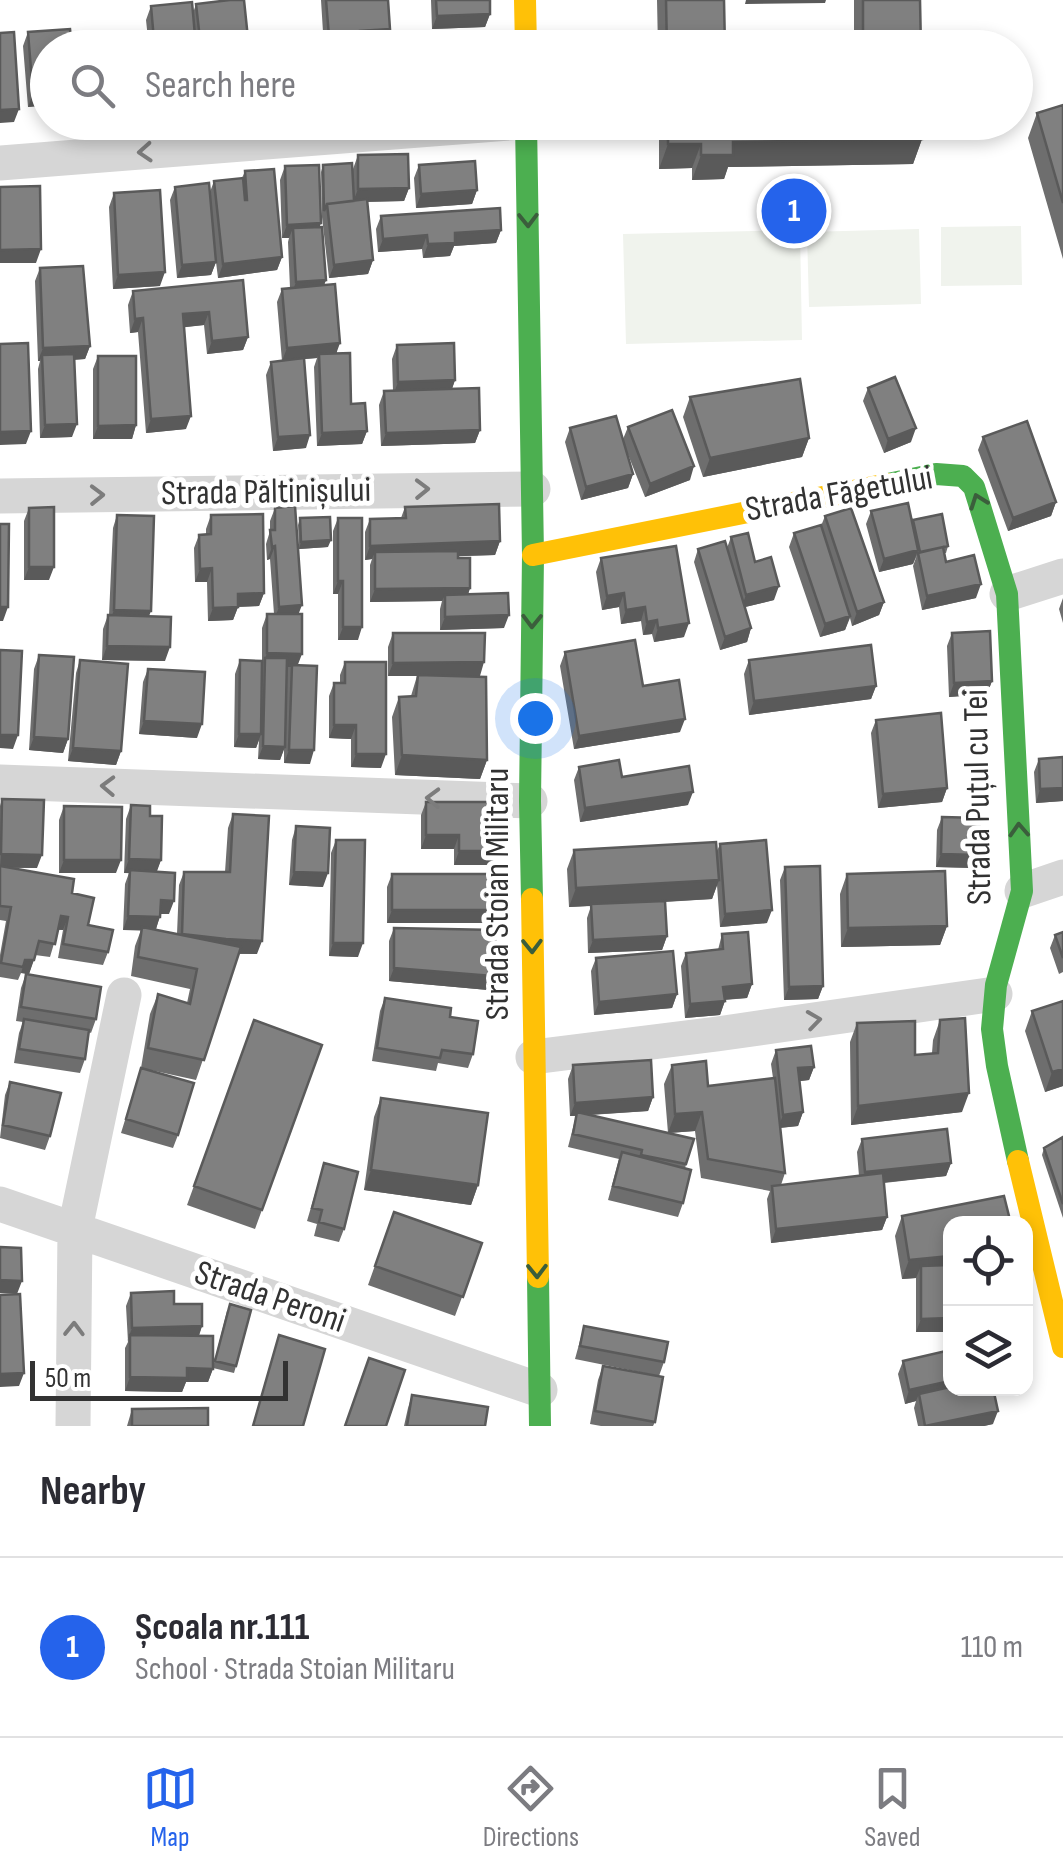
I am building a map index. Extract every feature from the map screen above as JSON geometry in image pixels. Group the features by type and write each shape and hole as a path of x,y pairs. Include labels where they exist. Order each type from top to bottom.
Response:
{"street":[{"path":"526,0 526,30"},
{"path":"0,163 294,140"},
{"name":"Strada Stoian Militaru","path":"524,140 534,555 530,801 540,1426"},
{"name":"Strada Făgetului","path":"534,555 951,474 963,476 974,487 1008,594"},
{"name":"Strada Păltinișului","path":"0,496 533,489"},
{"path":"1008,594 1063,576"},
{"name":"Strada Puțul cu Tei","path":"1008,594 1022,891 995,994 992,1038 1018,1159 1058,1302 1063,1347"},
{"path":"0,782 530,801"},
{"path":"1022,891 1063,877"},
{"path":"533,1057 995,994"},
{"path":"73,1426 76,1229 124,995"},
{"name":"Strada Peroni","path":"0,1204 540,1390"}],"shaded area":[{"path":"1021,226 1022,285 941,286 941,227"},
{"path":"919,229 921,304 809,307 807,232"},
{"path":"800,230 802,340 626,344 623,234"}],"building":[{"path":"244,0 247,30 199,30 196,4"},
{"path":"326,0 388,0 390,29 328,30"},
{"path":"436,0 490,0 490,14 437,16"},
{"path":"666,0 724,0 725,30 667,30"},
{"path":"863,0 920,0 921,30 863,30"},
{"path":"192,2 194,30 153,30 151,6"},
{"path":"14,32 19,109 0,110 0,33"},
{"path":"1063,105 1063,203 1037,113"},
{"path":"668,140 859,140 733,142 733,155 701,155 701,144 668,144"},
{"path":"408,154 409,188 358,189 358,155"},
{"path":"475,161 477,190 421,194 419,165"},
{"path":"352,163 354,201 327,204 324,211 323,165"},
{"path":"319,165 321,223 287,225 285,166"},
{"path":"274,169 282,257 223,264 214,181 243,178 247,200 245,171"},
{"path":"209,183 216,262 182,265 175,187"},
{"path":"40,186 41,249 0,250 0,187"},
{"path":"160,190 165,272 118,275 114,193"},
{"path":"367,199 373,260 334,265 327,204"},
{"path":"500,208 501,230 455,233 455,243 428,244 427,235 383,239 381,216"},
{"path":"322,227 326,280 296,282 293,228"},
{"path":"83,266 90,346 43,348 40,268"},
{"path":"243,280 248,337 212,341 209,312 183,314 191,416 151,419 143,318 135,319 133,291"},
{"path":"335,284 340,343 287,348 282,289"},
{"path":"28,343 31,431 0,432 0,344"},
{"path":"454,343 455,380 398,382 397,345"},
{"path":"350,353 351,404 365,403 367,431 322,433 319,354"},
{"path":"74,354 77,424 45,425 42,355"},
{"path":"98,356 136,356 136,425 98,426"},
{"path":"304,358 310,435 278,437 271,362"},
{"path":"895,377 916,428 888,439 868,388"},
{"path":"800,379 809,438 710,458 690,397"},
{"path":"479,388 480,430 386,433 384,391"},
{"path":"672,410 694,466 650,484 628,427"},
{"path":"616,416 633,474 586,487 570,428"},
{"path":"1027,421 1056,502 1013,518 983,437"},
{"path":"908,503 918,550 884,559 871,511"},
{"path":"499,504 500,541 370,546 370,519 406,518 405,507"},
{"path":"295,506 302,605 279,607 275,546 272,547 270,530 275,530 275,508"},
{"path":"54,507 54,567 29,567 29,508"},
{"path":"851,508 884,602 857,612 825,516"},
{"path":"263,514 264,593 238,594 238,607 213,608 212,568 200,569 199,535 211,534 211,515"},
{"path":"942,514 948,546 920,552 913,520"},
{"path":"117,515 154,516 151,611 114,610"},
{"path":"330,517 331,540 301,542 300,518"},
{"path":"338,518 362,518 362,627 343,627"},
{"path":"0,524 9,524 8,607 0,607"},
{"path":"821,525 850,616 825,624 794,533"},
{"path":"748,533 755,562 771,557 779,586 746,595 731,537"},
{"path":"725,541 751,628 725,637 698,549"},
{"path":"676,546 689,623 658,628 657,620 647,622 645,607 626,610 624,593 607,596 601,558"},
{"path":"943,547 946,562 974,555 981,584 927,596 918,553"},
{"path":"458,551 458,558 470,558 470,588 375,589 375,552"},
{"path":"508,593 509,615 445,617 445,595"},
{"path":"267,614 302,614 302,654 267,653"},
{"path":"108,615 171,617 170,647 107,646"},
{"path":"990,631 992,681 954,683 952,633"},
{"path":"393,633 485,633 484,662 393,663"},
{"path":"635,640 643,686 679,680 685,719 579,736 565,652"},
{"path":"871,645 876,686 754,701 749,660"},
{"path":"0,650 22,651 18,735 0,735"},
{"path":"39,655 74,657 68,739 34,737"},
{"path":"265,658 287,658 285,747 263,746"},
{"path":"80,660 128,664 121,751 73,748"},
{"path":"240,660 262,661 261,734 239,734"},
{"path":"345,662 386,662 386,754 356,754 356,725 334,725 334,683 345,683"},
{"path":"292,665 317,666 314,750 289,750"},
{"path":"148,669 205,672 202,724 144,721"},
{"path":"418,675 486,677 487,760 402,755 399,697 416,696"},
{"path":"941,713 947,788 883,794 876,720"},
{"path":"1063,757 1063,788 1040,789 1039,759"},
{"path":"619,760 622,777 689,766 693,792 585,808 579,767"},
{"path":"2,799 44,800 42,855 1,854"},
{"path":"426,802 496,802 496,851 459,851 459,835 426,835"},
{"path":"131,805 150,806 150,816 162,816 161,860 129,859"},
{"path":"64,806 122,807 121,860 64,860"},
{"path":"233,814 269,816 262,941 182,934 184,872 230,872"},
{"path":"942,817 980,818 979,855 941,854"},
{"path":"296,826 330,828 328,873 294,872"},
{"path":"336,840 365,840 363,943 333,943"},
{"path":"766,840 772,910 725,914 720,844"},
{"path":"716,842 719,880 576,888 574,850"},
{"path":"0,866 74,879 72,893 94,898 88,925 113,930 108,952 63,944 68,917 61,916 55,944 39,941 34,960 25,960 23,967 1,963 11,907 0,906"},
{"path":"820,866 823,986 789,987 785,867"},
{"path":"130,870 175,873 174,901 161,900 160,917 128,916"},
{"path":"945,871 947,926 848,928 847,874"},
{"path":"392,874 499,874 499,910 392,910"},
{"path":"665,901 667,936 593,940 591,904"},
{"path":"142,927 241,947 204,1060 148,1048 158,994 190,1004 197,969 138,957"},
{"path":"394,928 496,930 493,976 394,968"},
{"path":"748,932 752,984 723,987 725,1001 690,1004 686,953 723,949 722,934"},
{"path":"1063,932 1063,958 1055,935"},
{"path":"673,951 677,994 599,1002 596,958"},
{"path":"26,974 101,987 96,1019 21,1007"},
{"path":"385,998 451,1008 450,1017 478,1021 473,1054 442,1050 440,1058 377,1048"},
{"path":"1063,1001 1063,1069 1052,1072 1032,1011"},
{"path":"965,1018 969,1093 858,1106 857,1023 915,1021 915,1055 938,1053 940,1020"},
{"path":"24,1019 89,1030 85,1059 19,1049"},
{"path":"254,1020 322,1045 262,1210 194,1186"},
{"path":"811,1046 814,1067 798,1068 803,1112 783,1115 776,1050"},
{"path":"651,1060 653,1097 575,1103 573,1065"},
{"path":"706,1061 708,1086 775,1078 785,1173 708,1159 702,1112 675,1114 672,1065"},
{"path":"141,1068 194,1083 178,1135 126,1119"},
{"path":"10,1082 61,1093 50,1136 3,1125"},
{"path":"381,1098 488,1113 478,1185 371,1170"},
{"path":"577,1112 694,1139 686,1164 573,1134"},
{"path":"947,1129 951,1163 865,1172 862,1139"},
{"path":"1063,1137 1063,1204 1044,1148"},
{"path":"622,1152 691,1170 683,1203 613,1186"},
{"path":"324,1163 358,1172 344,1229 319,1222 322,1210 312,1208"},
{"path":"883,1173 887,1217 776,1229 772,1186"},
{"path":"1004,1196 1009,1216 943,1216 943,1257 909,1260 902,1216"},
{"path":"394,1212 482,1243 463,1297 375,1266"},
{"path":"0,1247 21,1248 22,1281 0,1280"},
{"path":"943,1265 943,1318 921,1319 921,1266"},
{"path":"174,1291 174,1304 202,1304 202,1326 132,1328 131,1293"},
{"path":"20,1294 24,1373 0,1374 0,1295"},
{"path":"230,1304 251,1310 236,1366 215,1361"},
{"path":"584,1326 668,1342 664,1362 580,1346"},
{"path":"130,1335 213,1336 213,1369 187,1368 187,1378 130,1377"},
{"path":"279,1335 325,1349 303,1426 253,1426"},
{"path":"943,1352 943,1383 909,1390 903,1361"},
{"path":"369,1358 405,1370 386,1426 345,1426"},
{"path":"603,1366 663,1377 655,1422 595,1411"},
{"path":"943,1389 943,1396 995,1396 998,1411 925,1426 919,1394"},
{"path":"412,1395 488,1407 485,1426 407,1426"},
{"path":"208,1408 208,1426 132,1426 132,1409"}],"traffic: fast":[{"path":"526,140 533,555 532,899"},
{"path":"888,484 936,474 963,476 974,487 1007,594 1022,891 996,985 992,1029 1018,1161"},
{"path":"538,1277 540,1426"}],"traffic: slow":[{"path":"525,0 526,30"},
{"path":"533,555 888,484"},
{"path":"532,899 538,1277"},
{"path":"1018,1161 1063,1347"}],"place":[{"name":"Școala nr.111","path":"794,211"}]}
